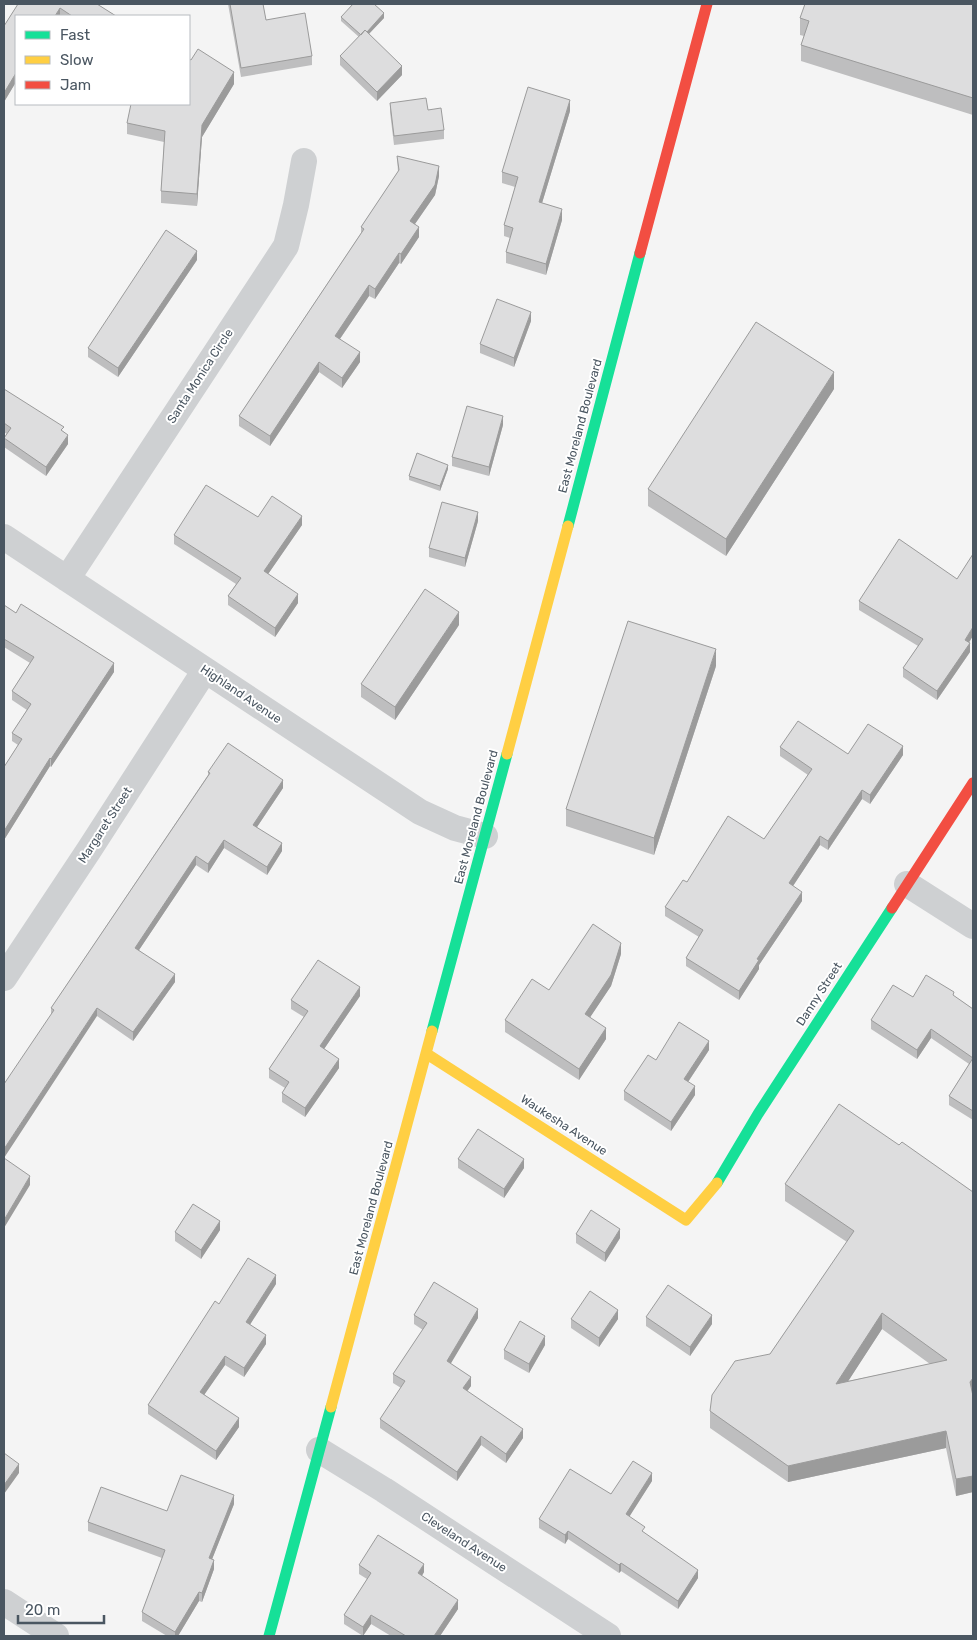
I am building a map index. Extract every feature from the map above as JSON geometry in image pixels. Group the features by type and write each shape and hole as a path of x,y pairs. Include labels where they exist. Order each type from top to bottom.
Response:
{"main road":[{"name":"East Moreland Boulevard","path":"269,1636 707,4"},
{"name":"Danny Street","path":"686,1220 722,1176 758,1114 973,783"},
{"name":"Waukesha Avenue","path":"426,1054 686,1220"}],"street":[{"name":"Santa Monica Circle","path":"67,579 286,246 304,161"},
{"name":"Highland Avenue","path":"4,537 420,812 455,828 485,836"},
{"name":"Margaret Street","path":"4,978 205,670"},
{"path":"906,884 973,926"},
{"name":"Cleveland Avenue","path":"319,1450 384,1490 608,1636"},
{"path":"4,1602 56,1636"}],"building":[{"path":"18,4 97,4 114,15 70,15 60,8 56,15 15,15 15,75 4,93 4,26"},
{"path":"230,4 263,4 266,20 305,13 312,56 241,68"},
{"path":"353,4 374,4 384,13 367,32 365,30 361,35 341,17"},
{"path":"805,4 973,4 973,98 801,45 809,21 800,18"},
{"path":"365,30 402,66 377,92 340,56"},
{"path":"198,49 234,72 202,125 197,194 161,191 165,131 127,123 131,105 190,105 191,60"},
{"path":"528,87 570,100 539,202 562,209 546,264 506,252 513,228 504,225 518,177 502,172"},
{"path":"426,98 428,110 441,108 444,130 394,136 390,103"},
{"path":"397,156 439,166 435,185 410,221 419,227 375,289 369,285 335,336 360,352 342,378 319,362 270,436 239,416 364,229 361,227 399,170"},
{"path":"166,230 197,251 118,368 88,348"},
{"path":"497,299 531,312 514,358 480,344"},
{"path":"756,322 834,372 726,539 648,489"},
{"path":"4,389 64,427 61,430 68,435 46,467 4,438 11,428 4,423"},
{"path":"467,406 503,416 489,467 452,457"},
{"path":"417,453 448,465 440,486 409,476"},
{"path":"206,485 258,517 272,496 302,516 264,571 298,594 275,628 228,596 241,578 174,535"},
{"path":"442,502 478,512 465,558 429,548"},
{"path":"899,539 957,579 973,554 973,627 965,640 970,643 937,691 903,668 923,639 859,601"},
{"path":"425,589 459,612 395,707 361,684"},
{"path":"21,604 114,663 50,758 4,831 4,767 22,739 12,733 31,704 12,691 34,657 4,639 4,605 16,613"},
{"path":"628,621 716,649 654,838 566,809"},
{"path":"798,721 848,754 868,724 903,746 870,795 862,790 828,841 820,836 789,883 802,892 757,959 759,960 739,991 686,958 703,930 665,907 683,880 687,882 728,816 764,839 812,769 780,747"},
{"path":"228,743 283,780 253,825 282,843 267,867 224,840 208,864 196,856 135,948 175,974 133,1032 97,1008 4,1149 4,1084 54,1010 51,1008 210,773 208,772"},
{"path":"593,924 621,943 611,975 585,1014 606,1028 579,1069 505,1020 532,979 549,990"},
{"path":"318,960 360,987 320,1046 339,1059 305,1108 282,1093 289,1082 269,1069 308,1011 291,1000"},
{"path":"926,975 954,992 953,995 973,1009 973,1058 931,1029 917,1050 871,1020 893,985 913,997"},
{"path":"679,1022 709,1041 684,1079 695,1086 671,1122 624,1091 648,1055 656,1060"},
{"path":"973,1058 973,1111 949,1096"},
{"path":"839,1104 899,1145 902,1142 973,1192 973,1378 970,1382 973,1396 973,1476 956,1479 946,1431 788,1466 710,1411 712,1395 735,1361 770,1354 854,1231 785,1184","holes":["882,1313 947,1360 836,1384"]},
{"path":"478,1129 524,1159 504,1189 458,1159"},
{"path":"4,1158 30,1176 4,1220"},
{"path":"193,1204 220,1221 201,1250 175,1232"},
{"path":"591,1210 620,1229 605,1253 576,1234"},
{"path":"248,1258 276,1275 246,1322 266,1335 244,1368 225,1356 200,1392 239,1418 216,1451 148,1405 215,1301 219,1304"},
{"path":"434,1282 478,1309 447,1361 471,1377 463,1388 523,1429 506,1454 481,1436 457,1472 380,1419 405,1381 393,1374 427,1323 414,1315"},
{"path":"668,1285 712,1315 690,1347 646,1317"},
{"path":"590,1291 618,1310 599,1338 571,1319"},
{"path":"520,1321 545,1336 529,1364 504,1350"},
{"path":"4,1453 19,1464 4,1485"},
{"path":"633,1461 652,1473 626,1514 645,1527 642,1531 698,1570 678,1601 568,1531 565,1535 539,1519 570,1469 611,1494"},
{"path":"181,1475 234,1495 209,1558 214,1560 202,1593 199,1592 175,1632 142,1612 165,1550 88,1522 101,1487 167,1511"},
{"path":"378,1535 424,1564 418,1573 458,1600 434,1636 406,1636 371,1615 363,1627 344,1615 371,1573 359,1565"}],"traffic: fast":[{"path":"568,526 640,253"},
{"path":"432,1031 507,754"},
{"path":"717,1183 758,1114 892,908"},
{"path":"269,1636 331,1407"}],"traffic: slow":[{"path":"507,754 568,526"},
{"path":"331,1407 432,1031"},
{"path":"427,1054 686,1220 717,1183"}],"traffic: jam":[{"path":"640,253 707,4"},
{"path":"892,908 973,783"}]}
